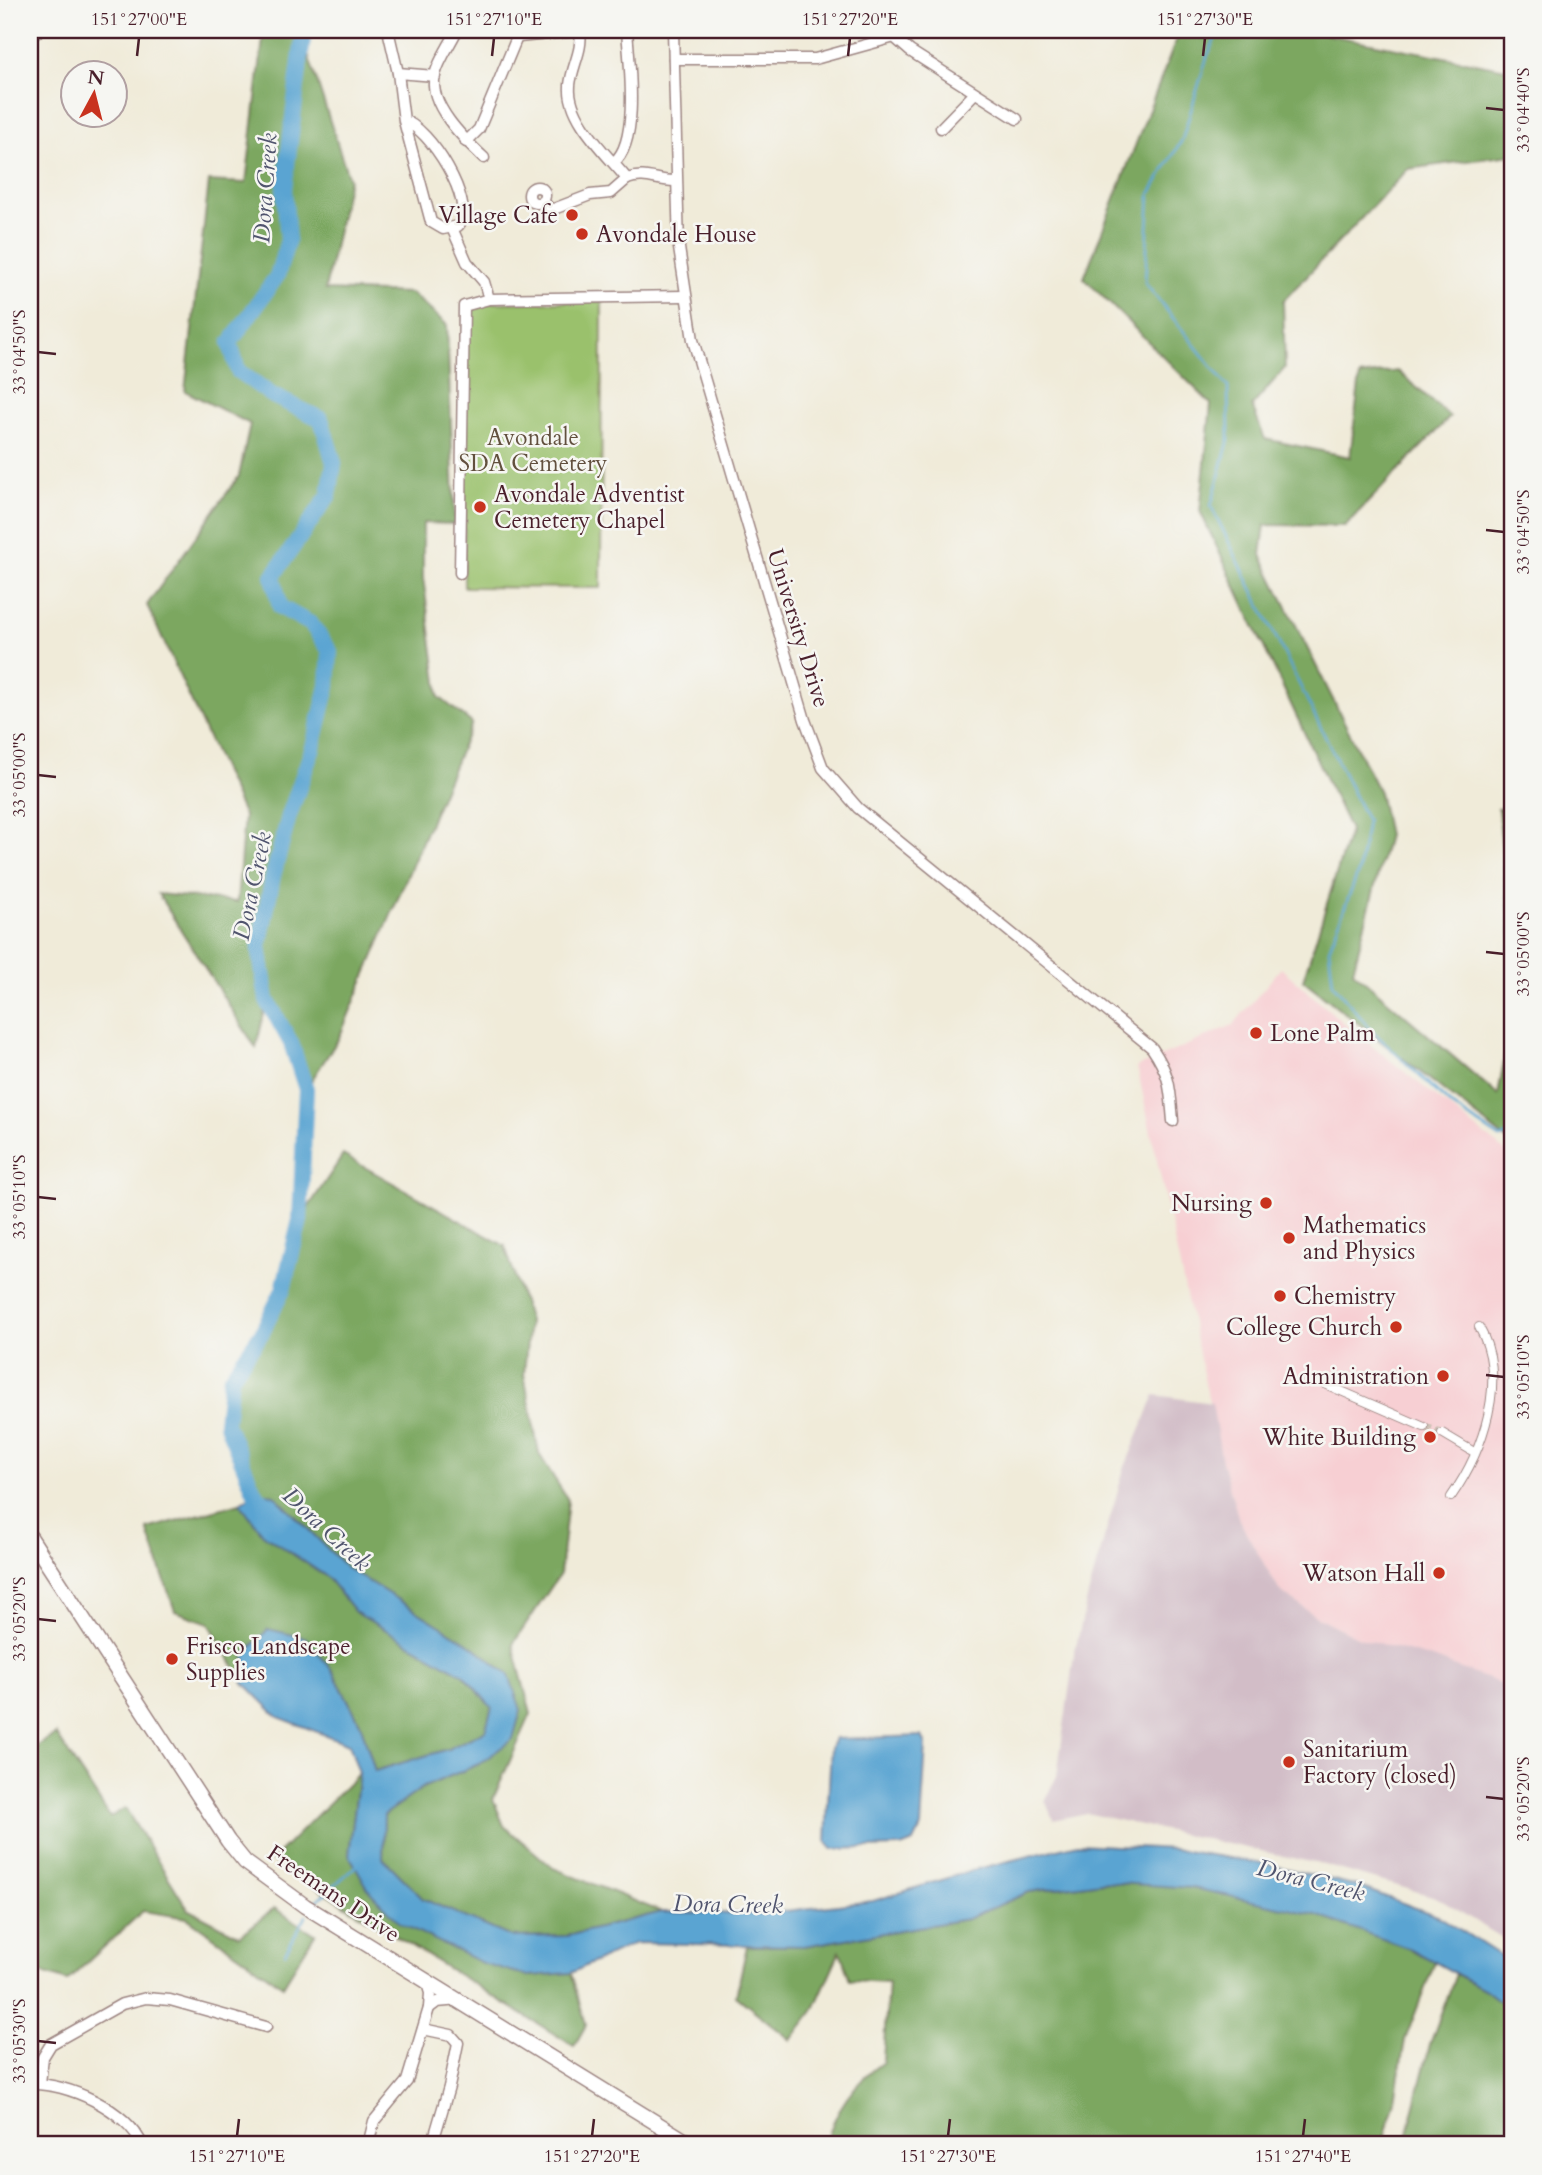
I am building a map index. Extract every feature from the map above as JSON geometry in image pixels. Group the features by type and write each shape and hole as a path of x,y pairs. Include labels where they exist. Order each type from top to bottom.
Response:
{"main road":[{"path":"30,34 37,30"},
{"name":"Freemans Drive","path":"30,1537 236,1852 305,1906 692,2145"}],"street":[{"path":"388,30 398,73 404,121 431,222 443,229 458,226 465,215 461,195 451,174 416,125 404,121"},
{"path":"457,30 435,76 435,94 466,142 484,158"},
{"path":"466,142 479,129 519,33 584,30 572,76 571,97 579,117 627,179"},
{"path":"614,162 621,156 629,131 628,30"},
{"name":"University Drive","path":"673,30 679,248 685,296 710,403 774,622 823,768 858,808 1152,1048 1164,1064 1172,1086 1173,1121"},
{"path":"674,59 815,59 920,30"},
{"path":"894,37 910,51 1017,119"},
{"path":"398,73 435,76"},
{"path":"941,128 975,93"},
{"path":"542,201 551,210 559,208 590,195 611,193 627,179 645,175 666,182 676,181"},
{"path":"452,228 467,262 484,282 489,299"},
{"path":"460,573 462,312 469,303 489,299 685,296"},
{"path":"1451,1497 1469,1471 1494,1382 1490,1346 1479,1327"},
{"path":"1325,1384 1424,1427"},
{"path":"1442,1433 1474,1452"},
{"path":"368,2145 374,2121 407,2081 429,2008 426,1980"},
{"path":"142,2145 127,2122 97,2102 35,2083 43,2057 51,2044 135,2000 170,2000 266,2027"},
{"path":"429,2008 437,2002 459,2000"},
{"path":"423,2029 451,2035 458,2043 449,2087 432,2145"}],"shaded area":[{"path":"1281,968 1348,1027 1512,1157 1512,1688 1359,1638 1315,1616 1279,1590 1239,1520 1222,1462 1137,1067 1233,1025"},
{"path":"1155,1395 1212,1403 1222,1462 1239,1520 1279,1590 1315,1616 1359,1638 1429,1657 1512,1688 1512,1944 1436,1897 1324,1865 1086,1813 1053,1820 1045,1800 1057,1776 1074,1655 1088,1595 1124,1469"}],"green space":[{"path":"264,30 304,30 303,39 349,179 325,290 411,293 447,325 455,524 423,523 423,577 439,697 472,723 339,1038 306,1089 291,1043 267,1001 256,1048 158,894 237,902 244,816 147,605 239,476 250,424 185,391 209,181 246,183"},
{"path":"1180,30 1303,30 1512,70 1512,155 1408,169 1283,301 1285,368 1252,406 1265,439 1350,457 1360,376 1398,371 1450,417 1345,526 1265,525 1261,555 1379,792 1388,835 1353,971 1498,1095 1512,1015 1512,1144 1303,980 1350,830 1200,511 1211,404 1084,278"},
{"name":"Avondale SDA Cemetery","path":"602,301 601,588 464,587 465,314 468,309 486,303"},
{"path":"1512,808 1512,937 1498,809"},
{"path":"343,1155 505,1246 529,1321 524,1374 539,1454 568,1500 560,1574 513,1644 531,1714 493,1799 504,1826 553,1868 662,1912 567,1936 511,1937 423,1899 383,1858 384,1815 424,1787 479,1764 509,1675 474,1647 347,1568 274,1495 255,1493 226,1423 231,1377 261,1334 283,1290 300,1220"},
{"path":"240,1503 263,1534 327,1577 355,1612 464,1675 492,1708 485,1731 448,1749 375,1771 360,1723 332,1670 245,1654 244,1683 209,1623 175,1611 147,1529"},
{"path":"56,1734 110,1817 125,1808 188,1909 240,1936 274,1908 315,1934 283,1986 187,1918 143,1911 67,1981 30,1969 30,1751"},
{"path":"359,1773 349,1855 528,1976 571,1973 586,2025 574,2046 272,1860"},
{"path":"1101,1882 1192,1888 1252,1898 1349,1925 1435,1962 1405,2040 1394,2105 1382,2145 827,2145 834,2121 847,2098 873,2069 883,2062 888,1982 850,1980 840,1951 813,2011 791,2040 736,1996 747,1946 804,1946 967,1919 1029,1892"},
{"path":"1456,1974 1486,1990 1512,2011 1512,2145 1405,2145 1430,2044"}],"water":[{"name":"Dora Creek","path":"255,1493 274,1495 347,1568 474,1647 509,1675 521,1710 513,1739 479,1764 424,1787 384,1815 383,1858 423,1899 511,1937 567,1936 662,1912 759,1914 873,1901 977,1869 1078,1844 1173,1849 1267,1864 1357,1886 1440,1917 1512,1963 1512,2011 1486,1990 1413,1950 1316,1915 1193,1888 1101,1882 1029,1892 967,1919 804,1946 635,1943 571,1973 528,1976 482,1963 400,1923 370,1892 349,1855 359,1773 349,1744 278,1717 244,1683 245,1654 268,1629 306,1638 332,1670 360,1723 375,1771 448,1749 485,1731 492,1708 464,1675 355,1612 327,1577 263,1534 240,1503"},
{"path":"922,1736 926,1745 921,1827 914,1842 901,1847 832,1849 826,1841 831,1747 835,1739"}],"waterway":[{"name":"Dora Creek","path":"268,1506 255,1493 226,1423 231,1377 261,1334 283,1290 300,1220 306,1089 291,1043 267,1000 259,947 273,876 289,816 313,747 328,686 330,651 311,624 280,607 273,576 329,495 334,463 321,419 273,396 238,371 230,343 277,276 288,240 284,189 304,30"},
{"path":"1219,30 1207,57 1182,140 1150,194 1145,283 1228,387 1229,439 1211,506 1367,821 1359,870 1329,949 1333,984 1372,1031 1452,1106 1500,1138 1512,1134"},
{"path":"314,1903 356,1866"},
{"path":"285,1953 306,1916"}],"tunnel":[{"path":"1424,1427 1442,1433"}],"place":[{"name":"Village Cafe","path":"572,215"},
{"name":"Avondale House","path":"582,234"},
{"name":"Avondale Adventist Cemetery Chapel","path":"480,507"},
{"name":"Lone Palm","path":"1256,1033"},
{"name":"Nursing","path":"1266,1203"},
{"name":"Mathematics and Physics","path":"1289,1238"},
{"name":"Chemistry","path":"1280,1296"},
{"name":"College Church","path":"1396,1327"},
{"name":"Administration","path":"1443,1376"},
{"name":"White Building","path":"1430,1437"},
{"name":"Watson Hall","path":"1439,1573"},
{"name":"Frisco Landscape Supplies","path":"172,1659"},
{"name":"Sanitarium Factory (closed)","path":"1289,1762"}]}
